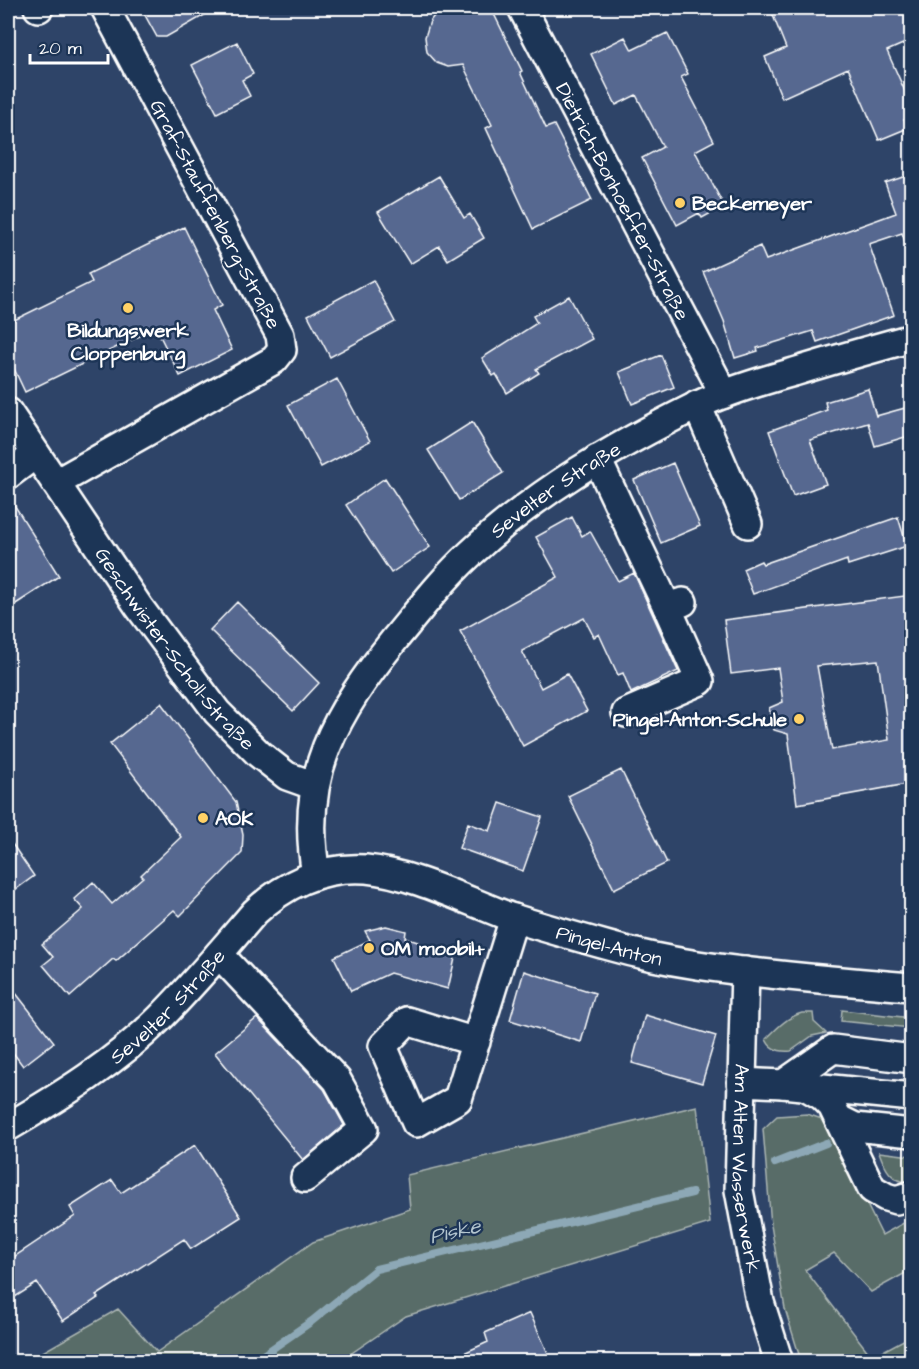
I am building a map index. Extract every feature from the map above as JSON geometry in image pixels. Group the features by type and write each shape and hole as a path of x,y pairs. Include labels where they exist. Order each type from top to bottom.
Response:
{"street":[{"name":"Graf-Stauffenberg-Straße","path":"56,483 274,360 282,350 280,334 105,8"},
{"name":"Dietrich-Bonhoeffer-Straße","path":"522,8 724,394"},
{"name":"Sevelter Straße","path":"315,786 322,759 340,716 369,671 442,582 506,522 548,490 597,459 697,405 763,381 912,338"},
{"path":"697,405 748,524"},
{"name":"Geschwister-Scholl-Straße","path":"8,412 139,607 217,712 259,754 287,776 315,786"},
{"path":"8,476 36,454"},
{"path":"597,459 675,604 700,681 626,713"},
{"path":"315,786 312,852 316,874"},
{"name":"Pingel-Anton","path":"316,874 366,869 397,875 514,918 611,947 672,962 912,987"},
{"name":"Sevelter Straße","path":"8,1127 66,1091 134,1042 160,1018 272,896 289,885 316,874"},
{"path":"476,1042 514,918"},
{"path":"219,954 337,1080 364,1129 305,1178"},
{"name":"Am Alten Wasserwerk","path":"745,971 739,1190 760,1302 778,1362"},
{"path":"794,1085 833,1049 912,1059"},
{"path":"741,1082 912,1097"},
{"path":"794,1085 822,1096 832,1106 872,1189 896,1200 912,1196"},
{"path":"839,1119 855,1127 912,1133"}],"green space":[{"path":"842,1010 911,1018 911,1028 841,1021"},
{"path":"802,1013 813,1013 814,1022 826,1033 812,1036 791,1051 779,1051 770,1046 766,1039 787,1020"},
{"path":"697,1106 710,1223 406,1316 340,1361 27,1361 118,1309 157,1352 313,1242 410,1209 407,1175"},
{"path":"807,1114 825,1120 882,1235 911,1219 911,1270 871,1292 834,1253 805,1270 872,1357 911,1336 911,1350 891,1361 801,1361 785,1309 771,1225 763,1129 777,1116"},
{"path":"879,1152 911,1156 911,1182 904,1182 890,1174"}],"building":[{"path":"141,8 217,8 166,37 157,37"},
{"path":"440,8 491,8 522,71 520,72 546,128 554,125 592,200 533,229 486,128 492,125 463,65 448,67 437,63 427,52 425,37 430,21"},
{"path":"770,8 912,8 912,40 887,51 912,107 912,117 904,120 908,128 879,140 848,68 782,98 765,57 786,48"},
{"path":"667,33 688,74 681,77 714,141 695,151 724,206 702,218 699,213 677,225 642,158 663,147 636,95 616,105 591,54 625,37 632,50"},
{"path":"237,42 253,74 242,80 250,96 217,113 192,65"},
{"path":"912,174 912,249 908,250 902,233 869,244 894,315 817,342 813,331 757,348 758,351 735,358 724,321 703,272 760,246 766,260 896,213 885,183"},
{"path":"439,176 464,218 470,214 484,238 448,260 439,246 410,264 378,212"},
{"name":"Bildungswerk Cloppenburg","path":"184,227 222,305 213,310 232,350 180,376 156,328 25,392 8,356 8,323 92,282 88,274"},
{"path":"373,280 395,322 330,357 308,315"},
{"path":"569,296 592,339 536,369 539,373 507,393 496,374 493,376 482,358 537,323 533,316"},
{"path":"661,355 674,387 632,404 619,372"},
{"path":"337,379 370,441 321,467 288,405"},
{"path":"868,389 876,416 912,406 912,435 875,446 868,423 810,440 826,484 793,496 769,431 827,410 825,402"},
{"path":"472,422 503,473 459,500 428,450"},
{"path":"673,463 700,526 661,543 634,480"},
{"path":"385,478 430,547 391,573 346,505"},
{"path":"8,495 59,576 8,609"},
{"path":"572,517 582,536 590,531 618,581 634,573 678,671 631,693 623,673 618,675 599,634 594,637 584,618 522,651 541,688 567,674 587,711 523,746 460,631 558,577 536,537"},
{"path":"898,517 907,546 848,565 847,560 753,594 743,569 761,561 763,564"},
{"name":"Pingel-Anton-Schule","path":"912,595 912,783 797,804 788,734 774,730 769,708 783,702 778,668 731,674 724,620","holes":["878,660 889,740 832,750 817,666"]},
{"path":"237,602 319,683 293,711 210,630"},
{"name":"AOK","path":"161,703 236,802 243,835 242,853 180,916 174,910 116,961 113,959 70,997 43,965 53,957 42,944 83,909 74,899 93,882 112,904 143,877 141,875 181,837 110,744"},
{"path":"621,770 667,863 614,889 568,796"},
{"path":"500,803 542,817 523,871 459,848 468,823 490,831"},
{"path":"8,838 34,876 8,895"},
{"path":"386,926 406,931 405,938 456,954 448,989 390,973 351,991 334,957 370,940 365,931"},
{"path":"524,971 595,993 581,1042 510,1020"},
{"path":"8,983 54,1042 23,1066 8,1046"},
{"path":"645,1015 716,1036 702,1083 632,1063"},
{"path":"257,1018 324,1089 344,1125 303,1160 215,1053"},
{"path":"195,1145 241,1217 191,1249 184,1239 96,1296 98,1298 63,1321 37,1283 15,1297 8,1286 8,1261 75,1216 70,1207 112,1180 121,1193"},
{"path":"530,1313 552,1362 444,1362 488,1342 485,1333"}],"waterway":[{"name":"Piske","path":"775,1163 826,1143"},
{"name":"Piske","path":"253,1362 312,1321 376,1269 692,1193"}],"place":[{"name":"Beckemeyer","path":"680,203"},
{"name":"Bildungswerk Cloppenburg","path":"128,308"},
{"name":"Pingel-Anton-Schule","path":"799,719"},
{"name":"AOK","path":"203,818"},
{"name":"OM moobil+","path":"369,948"}]}
